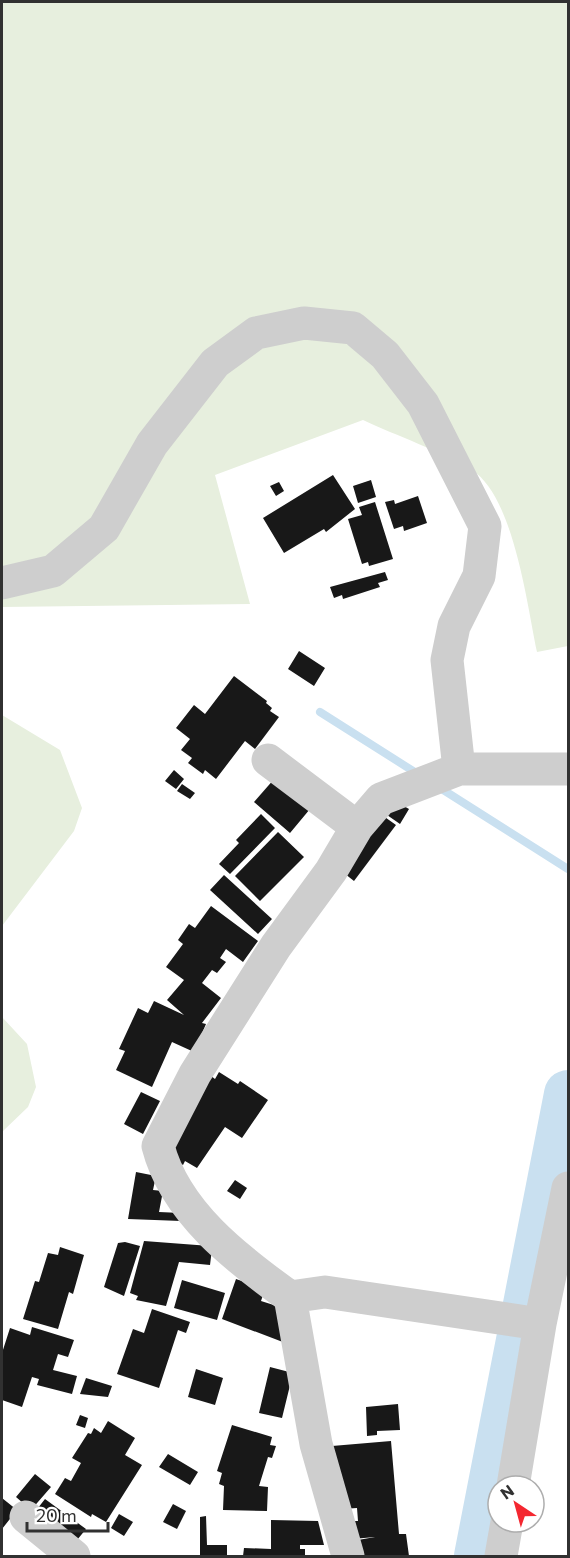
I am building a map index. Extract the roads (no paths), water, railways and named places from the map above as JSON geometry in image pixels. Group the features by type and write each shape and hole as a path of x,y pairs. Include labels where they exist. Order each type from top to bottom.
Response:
{"street":[{"path":"2,583 53,571 104,528 152,444 214,363 247,339 256,333 304,323 353,328 385,355 423,404 485,526 479,576 454,626 447,660 439,777"},
{"path":"268,760 357,827"},
{"path":"540,1324 325,1292 290,1297 258,1275 184,1204 162,1164 158,1146 195,1074 276,946 331,871 357,827 381,799 439,777 568,769"},
{"path":"515,1474 540,1324 568,1188"},
{"path":"290,1297 316,1444 348,1557"},
{"path":"26,1517 74,1557"},
{"path":"501,1557 505,1534"}],"waterway":[{"path":"320,712 421,776"},
{"path":"437,786 568,869"},
{"path":"478,1556 568,1094"}]}
